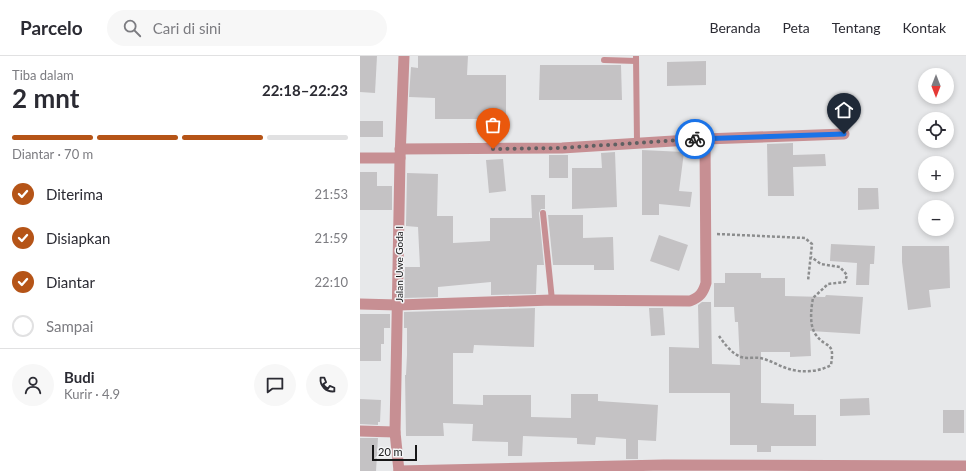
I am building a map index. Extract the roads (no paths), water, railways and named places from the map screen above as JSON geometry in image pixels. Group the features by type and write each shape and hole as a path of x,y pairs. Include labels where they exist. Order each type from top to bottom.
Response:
{"street":[{"name":"Jalan Uwe Goda I","path":"399,471 395,432 400,153 404,56"},
{"path":"360,158 400,153 554,148 637,142 844,134"},
{"path":"360,304 398,305 552,300 690,301 704,292 706,283 705,139"},
{"path":"360,431 395,432"},
{"path":"399,471 664,465 966,466"}],"lane":[{"path":"604,60 636,58 637,142"},
{"path":"544,213 552,300"}]}
